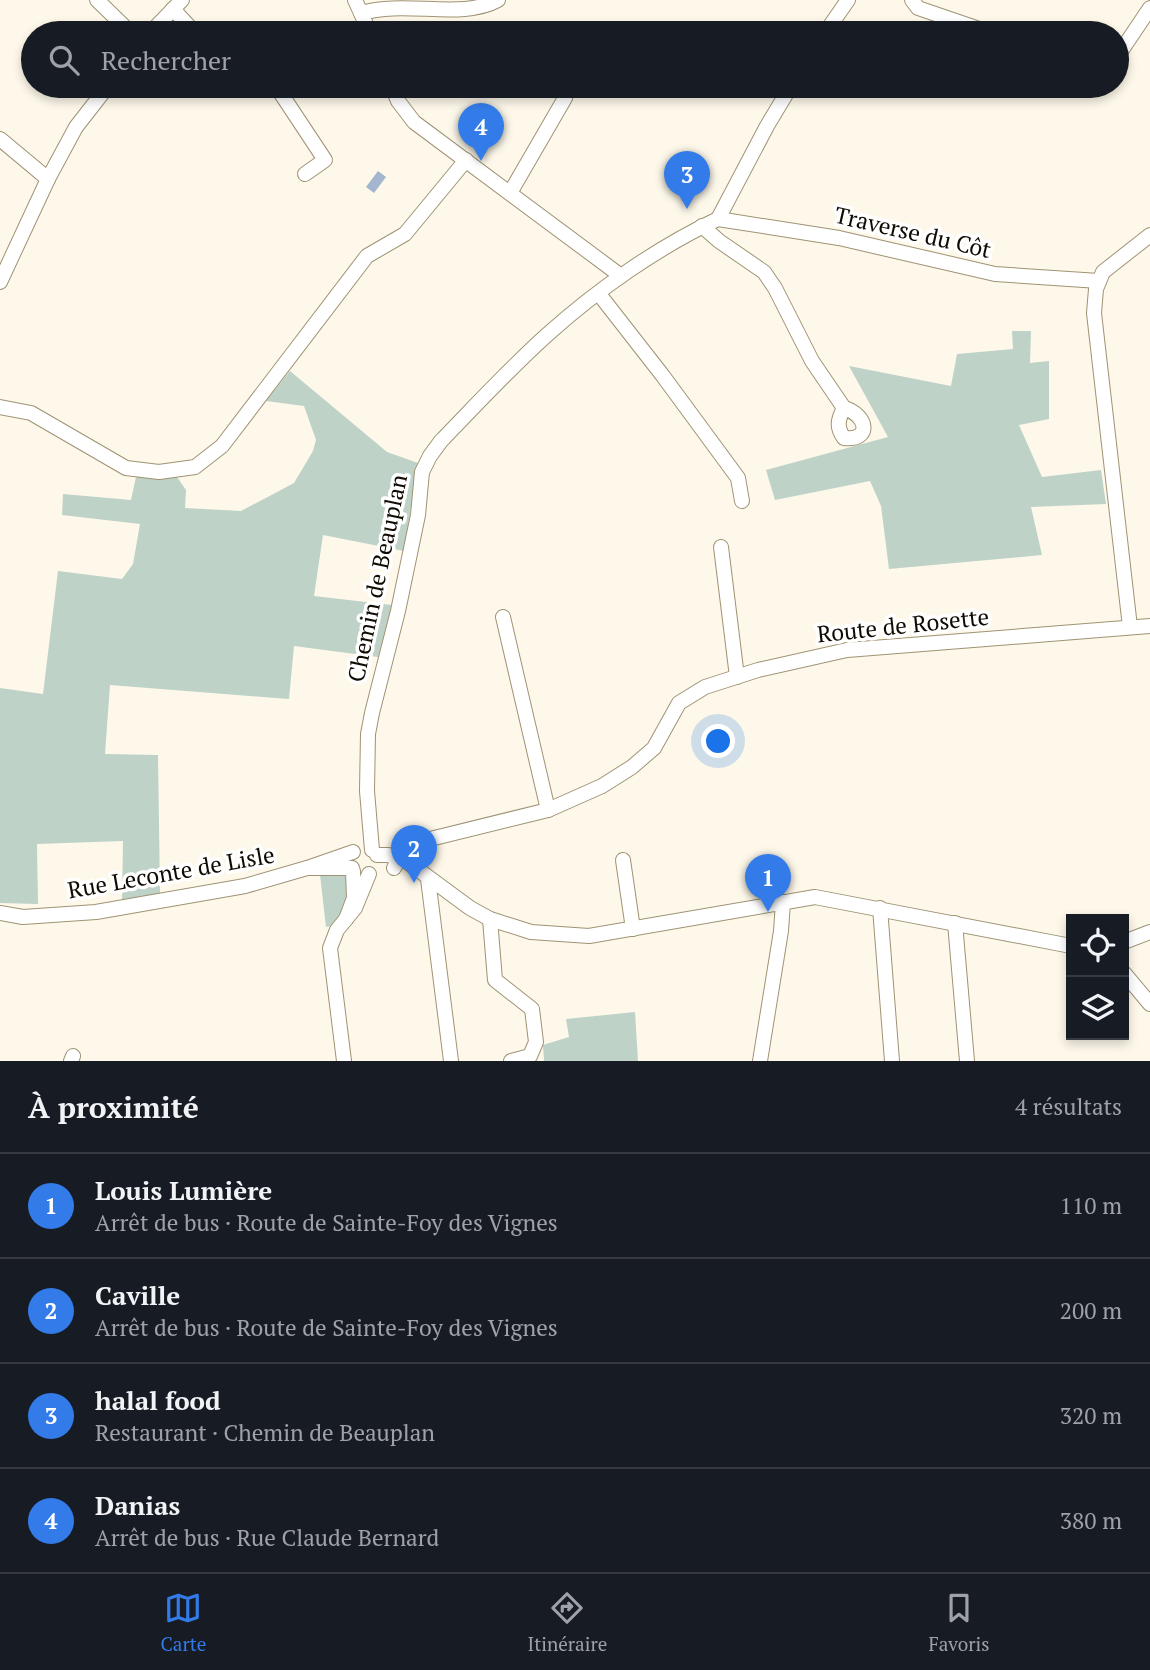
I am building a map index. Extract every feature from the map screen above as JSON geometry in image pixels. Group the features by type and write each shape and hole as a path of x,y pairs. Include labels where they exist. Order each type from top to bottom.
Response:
{"street":[{"path":"97,0 119,21"},
{"path":"358,7 394,3 480,7 498,0"},
{"path":"833,21 848,0"},
{"path":"912,0 918,8 956,21"},
{"path":"162,21 177,5 187,21"},
{"path":"1129,39 1150,8"},
{"path":"0,282 48,179 76,127 99,98"},
{"path":"284,98 325,160 305,174"},
{"path":"397,98 414,122 621,276"},
{"path":"510,193 565,98"},
{"path":"718,219 784,98"},
{"path":"0,139 48,179"},
{"path":"0,407 31,413 126,468 159,472 195,467 222,446 368,256 405,234 466,160"},
{"name":"Chemin de Beauplan","path":"365,852 368,734 398,611 418,515 422,472 426,464 441,440 548,333 621,276 718,219"},
{"name":"Traverse du Côt","path":"718,219 839,238 995,274 1099,281"},
{"path":"702,226 764,272 812,361 844,408"},
{"path":"1130,627 1094,313 1096,289 1103,272 1150,234"},
{"path":"598,294 738,478 742,501"},
{"path":"721,547 737,677"},
{"path":"503,617 548,810"},
{"name":"Route de Rosette","path":"396,863 403,849 414,843 548,810 601,786 632,767 654,748 679,703 705,687 847,650 1150,626"},
{"path":"346,919 354,898 350,858 365,852 396,863"},
{"path":"344,1061 330,948 337,930 355,908 378,862 365,852"},
{"name":"Rue Leconte de Lisle","path":"0,912 23,916 96,912 245,886 365,852"},
{"path":"352,869 359,875 371,873 405,860 470,908 490,919 531,932 589,936 815,897 1066,945"},
{"path":"623,860 633,929"},
{"name":"Rue Leconte de Lisle","path":"307,868 352,869"},
{"path":"428,879 451,1061"},
{"path":"760,1061 783,902"},
{"path":"880,908 892,1061"},
{"path":"490,919 495,980 532,1009 536,1042 530,1056 511,1061"},
{"path":"955,923 967,1061"},
{"path":"1129,940 1150,932"},
{"path":"1127,977 1150,1004"}],"green space":[{"path":"1012,331 1031,331 1030,363 1049,361 1049,419 1019,425 1042,477 1101,470 1106,504 1031,507 1042,555 889,569 881,506 870,481 775,500 766,470 888,437 849,366 951,386 957,354 1013,349"},
{"path":"290,371 387,452 418,463 404,551 323,535 314,596 392,605 378,657 294,646 289,699 110,685 105,754 158,755 160,893 122,901 123,841 37,844 38,904 0,903 0,688 43,694 58,571 122,579 133,564 140,524 62,515 63,494 131,500 136,477 177,477 186,490 185,508 241,511 294,483 313,451 316,440 304,406 266,401"},
{"path":"340,873 347,877 348,898 331,926 326,927 320,875"},
{"path":"635,1012 638,1061 544,1061 543,1045 569,1037 566,1019"}],"water":[{"path":"378,171 386,177 374,193 366,187"}],"place":[{"name":"Danias","path":"481,161"},
{"name":"halal food","path":"687,209"},
{"name":"Caville","path":"414,883"},
{"name":"Louis Lumière","path":"768,912"}]}
